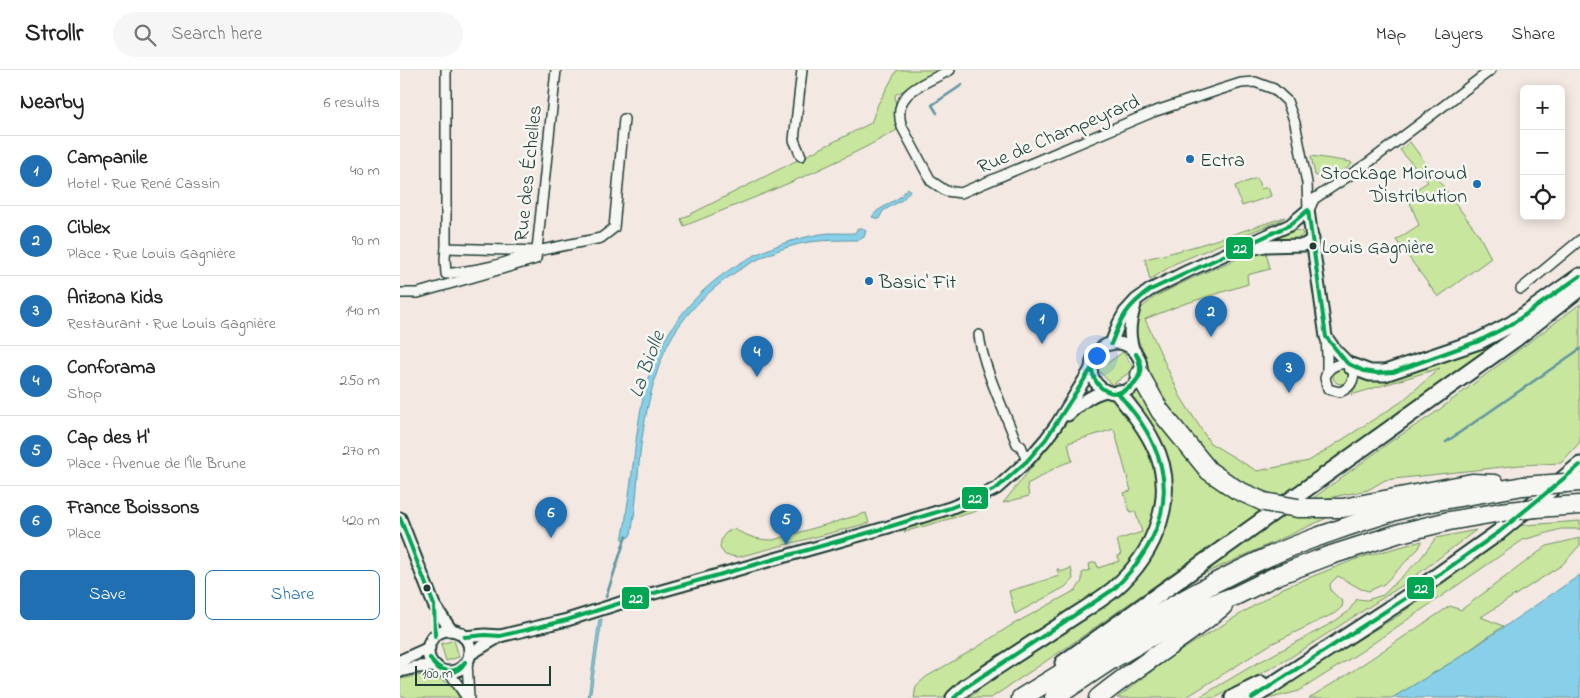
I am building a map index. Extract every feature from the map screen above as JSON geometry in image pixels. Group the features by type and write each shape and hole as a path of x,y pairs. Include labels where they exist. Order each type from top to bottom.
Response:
{"highway":[{"path":"1349,364 1370,372 1386,373 1479,341 1512,324 1580,276"},
{"path":"1015,698 1514,340 1580,288"},
{"path":"1140,375 1160,411 1209,471 1237,490 1264,502 1298,508 1344,508 1472,482 1523,486"},
{"path":"954,698 966,687 1114,589 1140,562 1156,535 1165,487 1154,444 1135,413 1112,392"},
{"path":"1252,698 1409,596 1499,532 1580,465"},
{"path":"1021,698 1182,601 1254,564 1316,538 1392,512 1422,504 1523,486 1572,482"},
{"path":"1054,698 1112,660 1200,610 1235,596 1278,575 1361,544 1449,521 1501,512 1580,505"},
{"path":"1098,698 1152,657 1198,626 1235,596"},
{"path":"1233,698 1319,654"}],"street":[{"path":"446,70 446,274 476,270 601,238 614,228 624,119"},
{"name":"Rue des Échelles","path":"400,294 418,293 534,254 556,70"},
{"path":"801,156 794,140 802,70"},
{"name":"Rue de Champeyrard","path":"950,70 917,87 906,96 898,109 902,127 930,181 946,191 961,193 1153,112 1222,88 1241,83 1255,82 1274,89 1287,101 1295,123 1307,186 1308,210"},
{"path":"1111,344 1118,323 1125,312 1155,287 1290,225 1308,210 1314,199 1368,163 1491,70"},
{"path":"1307,186 1324,193"},
{"path":"1308,210 1326,337 1325,383 1328,389 1340,392 1348,388 1352,383 1354,372 1326,337"},
{"path":"1232,252 1265,246 1304,245 1313,239"},
{"path":"1522,289 1580,240"},
{"path":"446,248 534,254"},
{"path":"1057,424 1084,400 1097,393 1132,388 1140,375 1140,361 1133,350 1129,337 1129,326 1136,301"},
{"path":"1021,446 1017,444 992,379 980,345 979,335 985,344 1022,441 1021,446 1027,461"},
{"path":"464,637 500,636 567,620 633,599 950,508 997,488 1027,461 1057,424 1091,369 1094,356 1104,346 1111,344 1119,343 1133,350"},
{"path":"1326,373 1334,366 1349,364"},
{"path":"1091,369 1095,382 1112,392"},
{"path":"400,518 434,605 451,630 464,637 470,648 468,658 468,698"},
{"path":"434,605 435,636 429,648 431,661 440,669 449,672 456,670 468,658 500,636"},
{"path":"435,636 451,630"},
{"path":"400,661 429,648"},
{"path":"400,671 417,667 436,666"},
{"path":"449,672 468,698"}],"green space":[{"path":"897,70 940,70 895,95 897,130 819,170 684,226 681,219 871,123 878,104"},
{"path":"1410,142 1479,235 1491,258 1438,297 1396,240 1419,225 1407,195 1428,182 1400,150"},
{"path":"1311,156 1351,162 1352,164 1335,176 1320,177 1315,175"},
{"path":"1257,178 1261,189 1268,187 1271,196 1242,206 1235,186"},
{"path":"1285,217 1174,264 1150,280 1145,259 1198,245"},
{"path":"1295,230 1301,231 1303,234 1295,240 1289,242 1260,242"},
{"path":"1266,252 1270,269 1247,275 1248,284 1181,305 1145,319 1180,396 1210,443 1257,471 1309,461 1401,402 1440,368 1351,395 1358,383 1359,373 1511,332 1281,498 1232,477 1207,456 1162,398 1150,374 1146,357 1134,327 1139,310 1156,296 1239,258"},
{"path":"1580,304 1580,442 1561,463 1520,465 1385,480 1368,490 1308,502 1393,440 1432,415"},
{"path":"1123,352 1134,369 1112,385 1098,370"},
{"path":"1341,368 1347,370 1349,376 1347,382 1341,384 1335,382 1333,376 1335,370"},
{"path":"1141,387 1181,445 1267,507 991,698 969,698 1096,609 1147,563 1164,535 1167,525 1171,481 1154,431 1140,408 1128,397"},
{"path":"1110,398 1122,405 1154,457 1158,475 1155,525 1141,551 1118,578 1076,608 981,666 943,698 914,698 916,686 926,677 1010,626 1076,590 1082,581 1082,573 1090,570 1089,564 1096,562 1098,568 1119,561 1118,556 1121,555 1117,540 1142,532 1135,511 1130,512 1124,493 1131,491 1114,429 1068,443 1072,461 1027,484 1029,496 1003,503 1075,414 1091,401"},
{"path":"973,507 977,511 904,532 907,527"},
{"path":"1342,511 1184,583 1288,513"},
{"path":"866,513 869,523 738,557 725,555 720,548 723,536 733,529 748,536 773,540"},
{"path":"1580,521 1580,529 1561,529 1523,540 1362,651 1299,691 1272,698 1262,698 1401,614 1512,526"},
{"path":"1476,530 1406,583 1288,659 1215,698 1198,698 1252,666 1332,623 1348,612 1357,599 1367,600 1383,595 1420,559 1436,538"},
{"path":"1580,538 1580,545 1562,565 1481,617 1503,626 1457,659 1392,698 1309,698 1450,606 1461,610 1547,546"},
{"path":"1422,541 1419,548 1384,584 1369,591 1361,589 1338,576 1330,584 1331,591 1343,602 1342,607 1335,613 1271,644 1185,698 1117,698 1172,656 1283,588 1359,558"},
{"path":"1071,568 1073,579 1065,587 1015,614 1009,591 1059,576 1057,569 1061,572"},
{"path":"454,640 459,657 446,661 441,644"},
{"path":"422,675 444,681 453,688 459,698 408,698 400,695 400,679"}],"water":[{"path":"908,188 910,191 902,200 883,211 879,219 872,217 877,211 900,197"},
{"path":"858,228 866,231 864,237 858,240 809,242 788,247 747,265 709,293 679,326 668,344 652,387 641,445 631,534 622,540 644,395 650,372 662,345 677,320 695,299 716,280 739,264 764,251 792,241 821,234 855,233"},
{"path":"1580,575 1580,698 1392,698 1457,659"},
{"path":"602,619 590,698 588,698 599,620"}],"waterway":[{"path":"937,113 932,105 962,85"},
{"path":"1446,442 1580,349"},
{"name":"La Biolle","path":"606,597 626,536"}],"transit line":[{"name":"22","path":"1111,344 1118,327 1130,307 1150,290 1290,225 1308,210 1326,337 1347,363 1364,371 1377,373 1393,372 1479,341 1512,324 1580,276"},
{"name":"22","path":"1118,393 1125,390 1138,378 1140,367 1136,354"},
{"name":"22","path":"1118,393 1130,388 1139,378 1141,367 1140,360 1136,354"},
{"name":"22","path":"1093,360 1094,378 1097,383 1106,391 1118,393"},
{"name":"22","path":"464,637 500,636 567,620 633,599 885,528 950,508 985,494 997,488 1027,461 1046,439 1091,369"},
{"name":"22","path":"954,698 966,687 1114,589 1129,574 1151,540 1159,522 1163,504 1164,484 1160,464 1146,430 1118,393"},
{"name":"22","path":"1252,698 1409,596 1499,532 1580,465"},
{"name":"22","path":"400,518 434,605 435,636"},
{"name":"22","path":"430,658 442,669 451,671 461,667 465,662"},
{"name":"22","path":"430,658 437,668 447,672 457,670 465,662"}],"place":[{"name":"Ectra","path":"1190,159"},
{"name":"Stockage Moiroud Distribution","path":"1477,184"},
{"name":"Louis Gagnière","path":"1313,246"},
{"name":"Basic' Fit","path":"869,281"},
{"name":"Ciblex","path":"1211,337"},
{"name":"Campanile","path":"1042,344"},
{"name":"Conforama","path":"757,377"},
{"name":"Arizona Kids","path":"1289,393"},
{"name":"France Boissons","path":"551,538"},
{"name":"Cap des H'","path":"786,545"}]}
